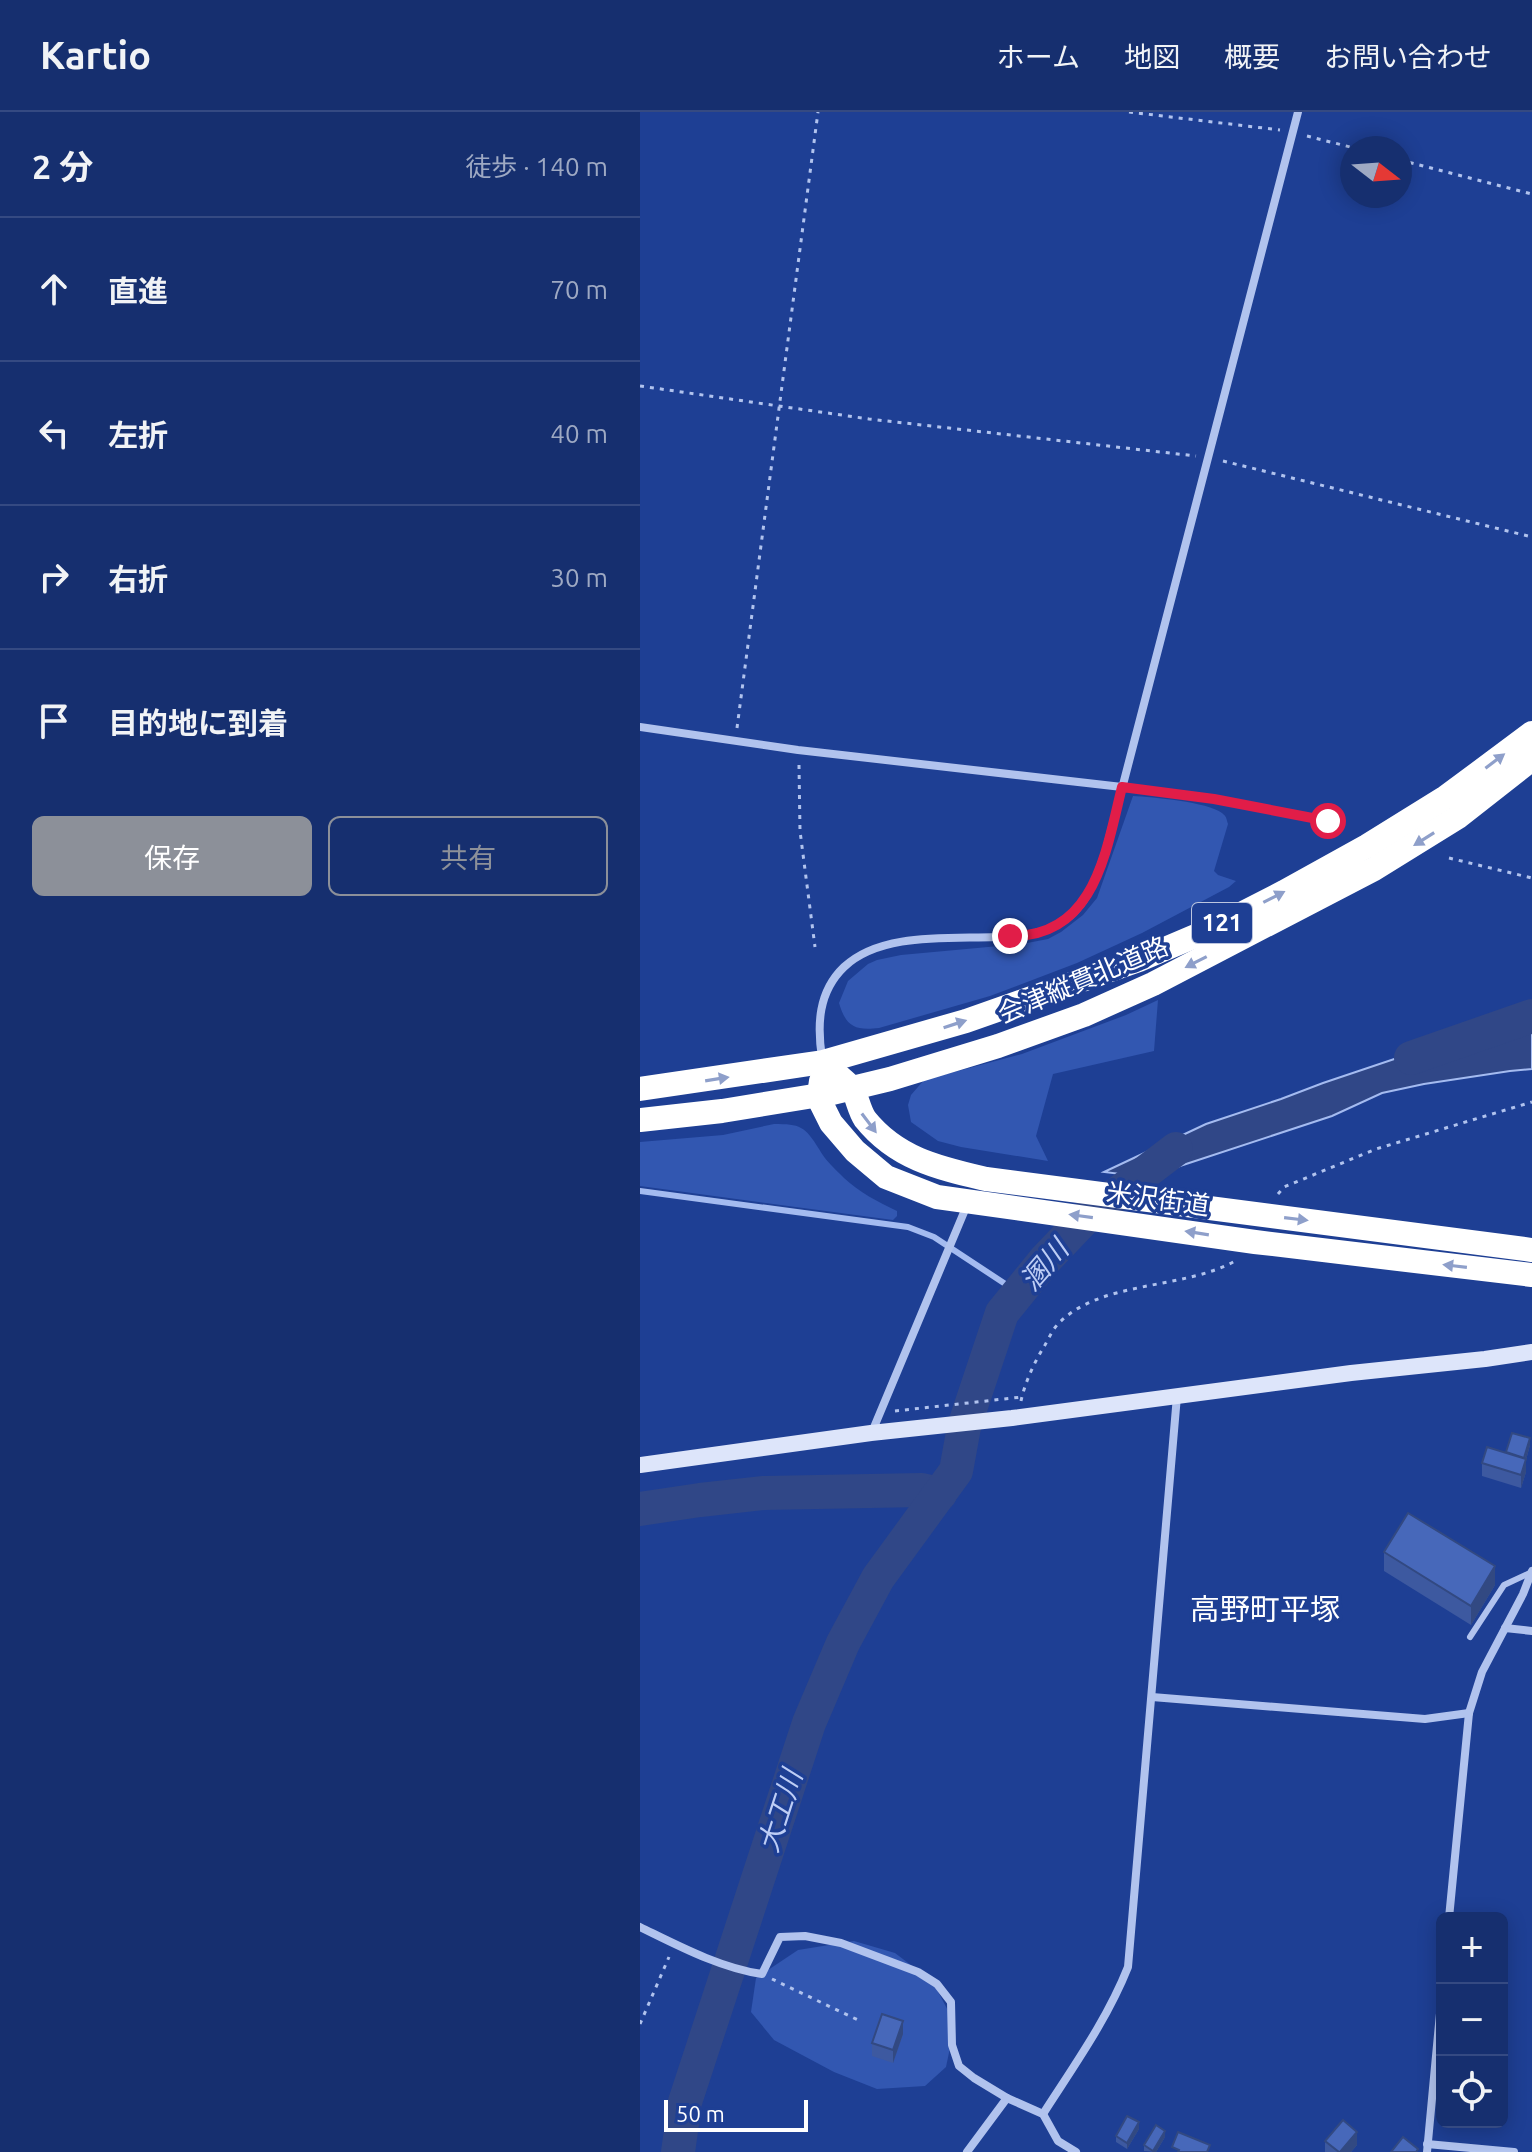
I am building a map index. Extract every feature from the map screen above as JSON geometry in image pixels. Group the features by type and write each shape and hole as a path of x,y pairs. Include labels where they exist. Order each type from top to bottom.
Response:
{"highway":[{"name":"会津縦貫北道路","path":"823,1062 966,1021 1108,972 1212,929 1310,879 1406,823 1532,733"},
{"name":"会津縦貫北道路","path":"852,1088 998,1046 1084,1015 1153,984 1419,843 1458,817 1532,759"},
{"name":"米沢街道","path":"823,1062 852,1088 862,1114 886,1141 936,1167 977,1194 1255,1242 1532,1275"},
{"name":"121","path":"640,1089 823,1062"},
{"path":"819,1095 823,1062"},
{"name":"121","path":"640,1120 722,1111 852,1088"},
{"name":"米沢街道","path":"819,1095 831,1123 861,1157 886,1177 937,1197 977,1194 1163,1202 1532,1250"}],"street":[{"path":"823,1062 818,1024 821,1007 833,980 860,955 894,942 1021,937 1043,932 1065,920 1087,897 1097,877 1298,112"},
{"path":"640,727 798,750 1122,787"},
{"path":"871,1433 977,1194"},
{"path":"640,1465 871,1433 1532,1352"},
{"path":"1043,2114 1091,2038 1121,1986 1128,1967 1178,1395"},
{"path":"1450,1912 1469,1713 1482,1672 1532,1572"},
{"path":"1505,1628 1532,1631"},
{"path":"1152,1697 1425,1719 1469,1713"},
{"path":"640,1927 694,1953 762,1974 780,1937 805,1936 841,1943 918,1972 937,1984 951,2002 952,2045 959,2066 1007,2098 1043,2114 1058,2141 1076,2152"},
{"path":"1436,2054 1427,2148 1514,2152"},
{"path":"967,2152 1007,2098"}],"lane":[{"path":"1470,1637 1504,1585 1532,1572"}],"path":[{"path":"736,740 818,112"},
{"path":"1129,112 1293,132 1340,144"},
{"path":"1412,163 1532,194"},
{"path":"640,386 869,419 1209,457 1532,537"},
{"path":"798,750 800,831 815,947"},
{"path":"1122,787 1214,799 1328,821"},
{"path":"1449,858 1532,878"},
{"path":"1260,1215 1284,1187 1363,1154 1532,1102"},
{"path":"1016,1417 1039,1355 1058,1324 1090,1301 1223,1268 1240,1259"},
{"path":"880,1413 1022,1397"},
{"path":"640,2024 674,1944"},
{"path":"762,1974 858,2020"}],"shaded area":[{"path":"1133,796 1193,803 1222,813 1228,824 1214,871 1236,881 1142,933 1077,963 990,996 879,1028 863,1029 848,1022 839,1003 848,981 868,964 901,955 1048,939 1083,915 1097,898"},
{"path":"1158,1000 1154,1051 1053,1074 1036,1136 1048,1161 938,1141 911,1122 908,1105 911,1095 924,1080 1022,1054"},
{"path":"1532,1027 1532,1069 1382,1093 1332,1116 1180,1166 1154,1178 1104,1172 1206,1124 1323,1083 1427,1048"},
{"path":"774,1124 801,1128 844,1178 897,1211 897,1216 893,1220 640,1186 640,1142 723,1135"},
{"path":"854,1941 895,1953 933,1982 955,2024 946,2067 925,2086 877,2089 834,2072 774,2040 751,2012 756,1978 798,1950"}],"building":[{"path":"1512,1433 1530,1438 1524,1458 1506,1452"},
{"path":"1487,1447 1526,1459 1521,1475 1482,1463"},
{"path":"1408,1513 1495,1566 1471,1606 1384,1552"},
{"path":"882,2014 903,2021 893,2050 872,2043"},
{"path":"1127,2116 1139,2122 1127,2143 1116,2136"},
{"path":"1343,2120 1357,2132 1339,2152 1325,2141"},
{"path":"1156,2125 1165,2131 1153,2151 1144,2145"},
{"path":"1178,2132 1210,2145 1207,2152 1178,2152 1172,2147"},
{"path":"1403,2137 1418,2149 1416,2152 1391,2152"}],"waterway":[{"name":"溷川","path":"1411,1058 1532,1016"},
{"name":"大工川","path":"678,2152 685,2102 809,1723 843,1643 878,1578 956,1471 964,1427 1002,1313 1045,1260 1084,1219 1176,1149"},
{"path":"640,1191 908,1227 934,1237 1019,1293"},
{"name":"溷川","path":"640,1509 764,1493 922,1490 940,1494"}],"district":[{"name":"高野町平塚","path":"1265,1610"}],"route":[{"path":"1010,936 1021,937 1053,927 1065,920 1087,897 1106,850 1122,787 1214,799 1328,821"}]}
